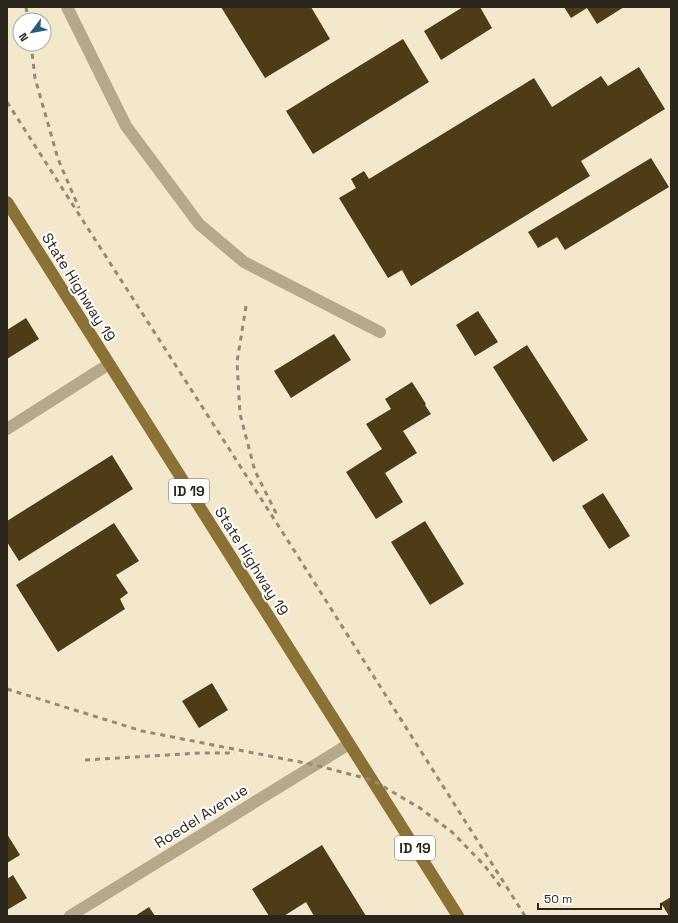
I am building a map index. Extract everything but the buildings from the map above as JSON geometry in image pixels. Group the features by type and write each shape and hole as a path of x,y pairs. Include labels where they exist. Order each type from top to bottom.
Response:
{"main road":[{"name":"State Highway 19","path":"7,202 458,916"}],"street":[{"path":"67,7 126,126 199,224 244,262 380,332"},
{"path":"7,429 109,364"},
{"name":"Roedel Avenue","path":"70,916 349,744"}],"railway":[{"path":"26,7 27,12"},
{"path":"32,52 35,78 58,159 79,208"},
{"path":"7,102 299,558 525,916"},
{"path":"246,306 237,362 240,414 255,471 278,517"},
{"path":"7,689 142,731 315,765 372,780 420,808 452,832 484,865 501,887"},
{"path":"85,760 200,753 235,753"}]}
